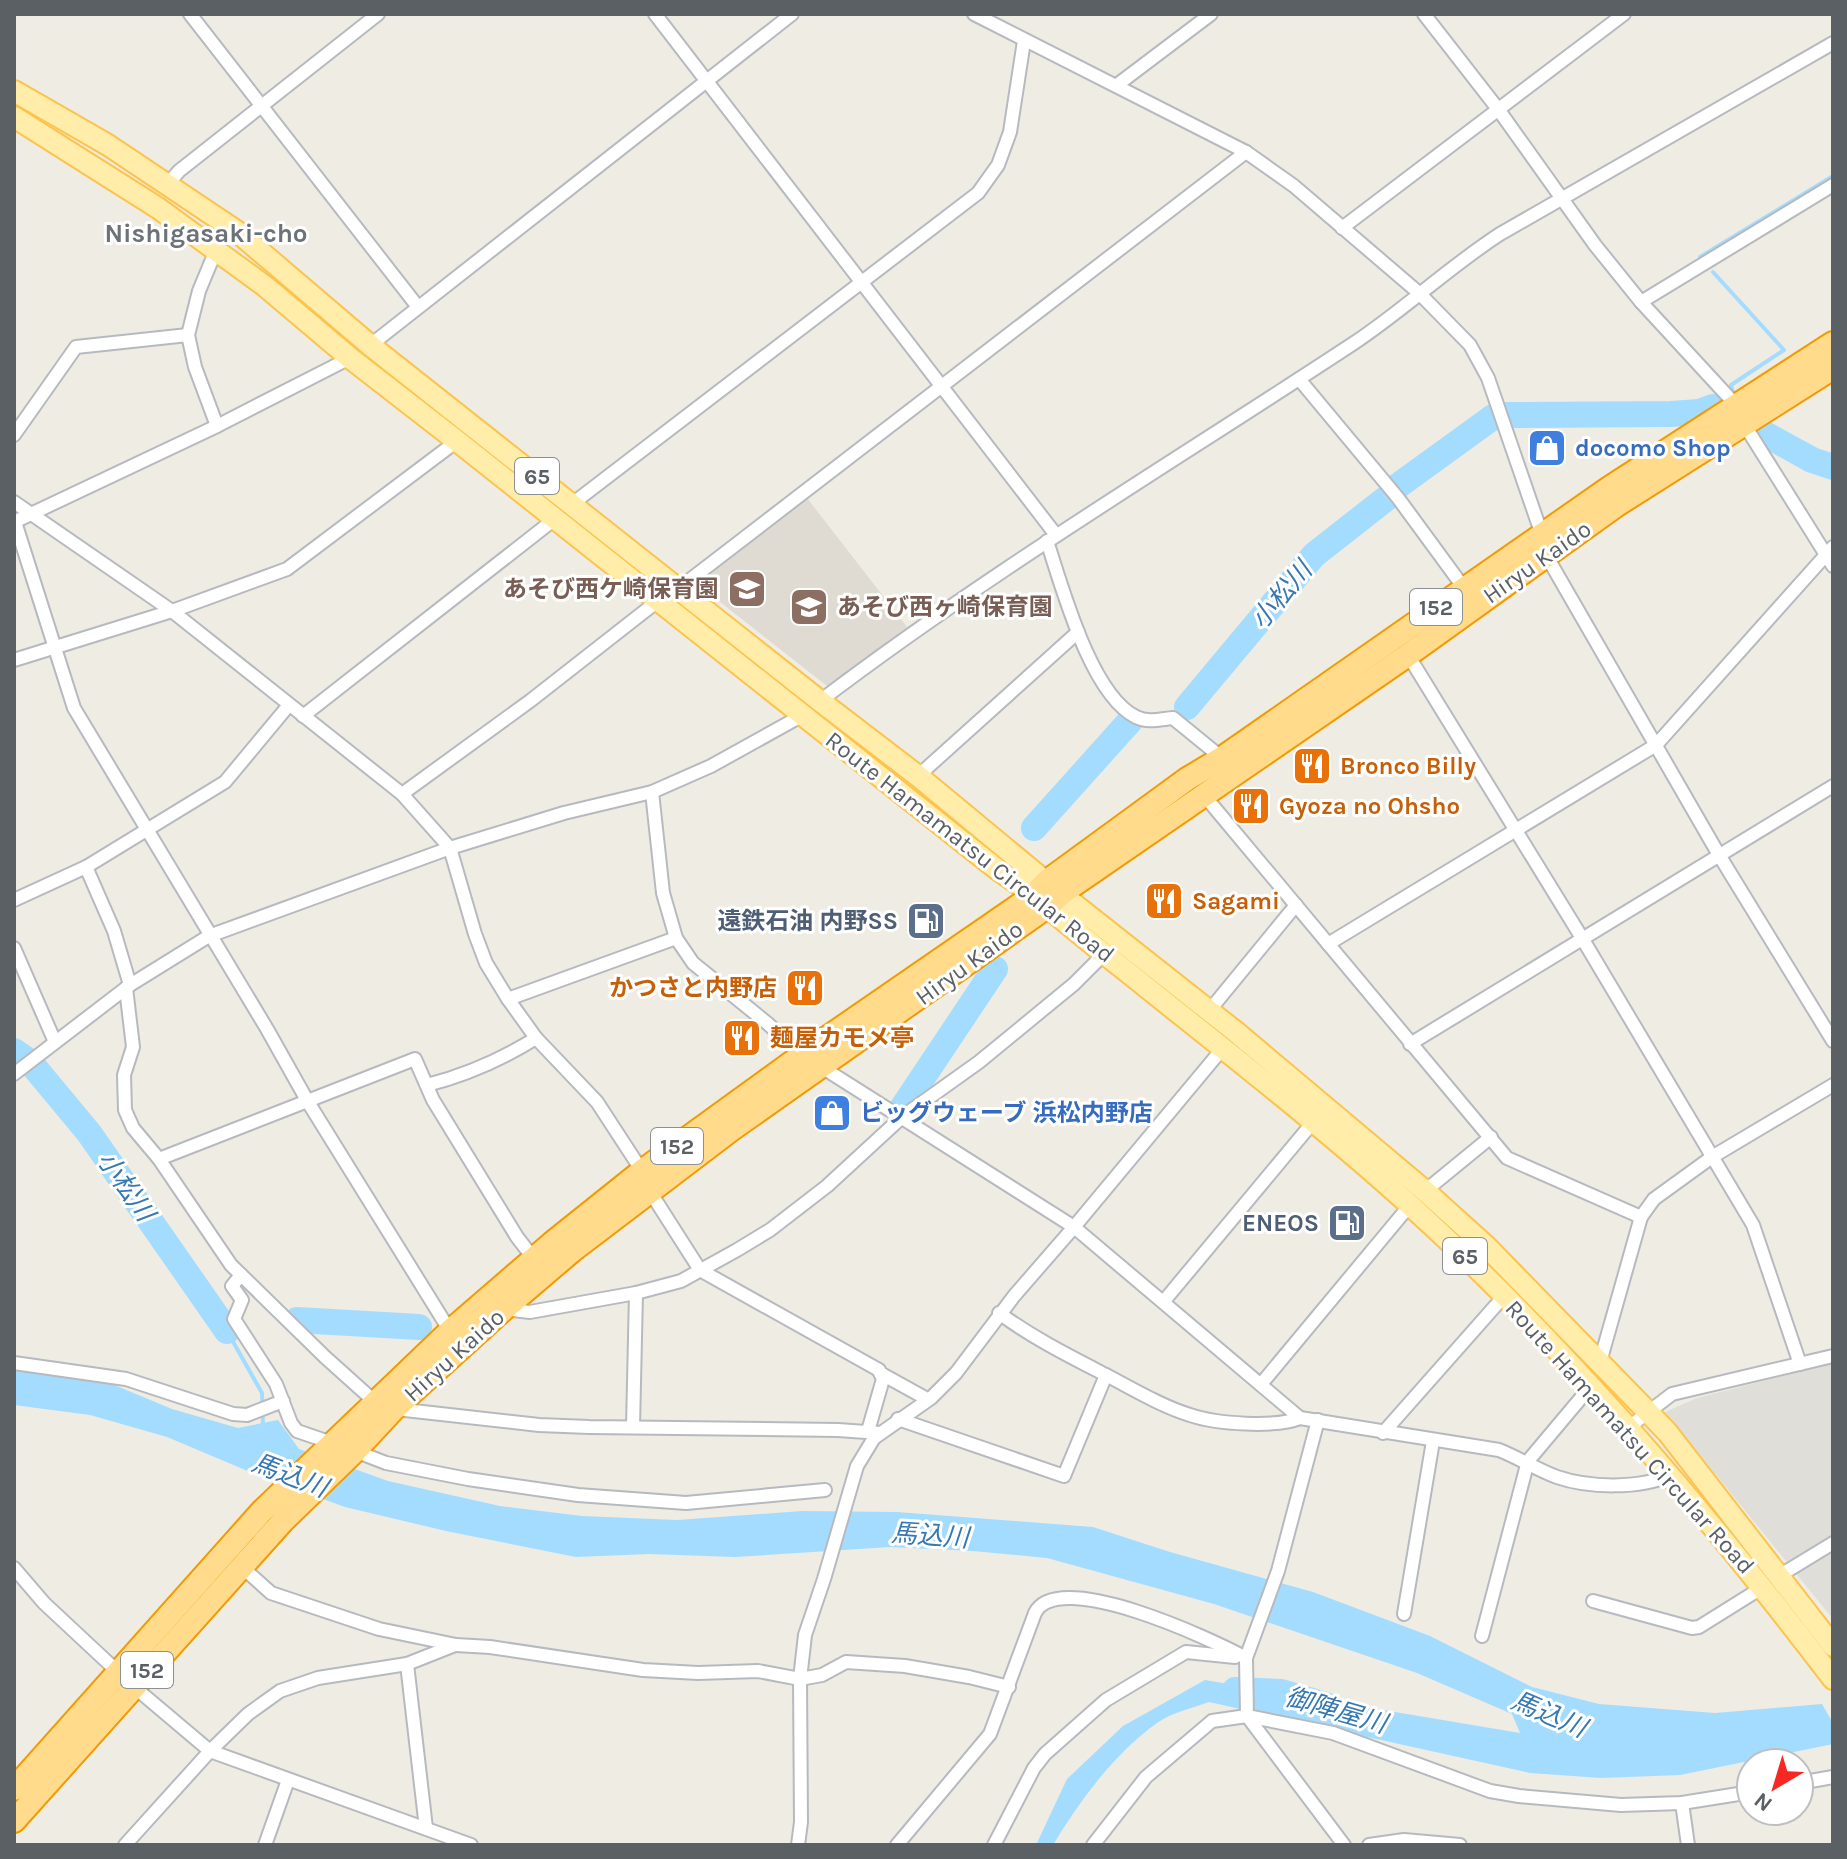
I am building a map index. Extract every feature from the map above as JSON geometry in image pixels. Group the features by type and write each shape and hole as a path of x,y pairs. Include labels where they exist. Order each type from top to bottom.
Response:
{"highway":[{"name":"Hiryu Kaido","path":"14,1789 242,1567 283,1521 355,1451 384,1405 450,1331 534,1259 1047,894 1203,794 1408,655 1544,545 1740,414 1833,343"},
{"name":"Hiryu Kaido","path":"1740,414 1833,368"},
{"name":"Hiryu Kaido","path":"1047,894 1187,779 1222,758 1464,588 1544,545"},
{"name":"Hiryu Kaido","path":"14,1821 262,1511 332,1443 504,1309 572,1251 646,1181"}],"main road":[{"name":"Route Hamamatsu Circular Road","path":"14,91 108,145 235,230 371,346 918,776 1047,894 1105,953 1314,1121 1487,1247 1668,1433 1771,1582 1833,1679"},
{"name":"Route Hamamatsu Circular Road","path":"14,117 158,208 266,287 350,358 998,870 1047,894 1209,1011 1418,1198 1670,1475 1833,1646"}],"street":[{"path":"190,14 418,307"},
{"path":"167,185 179,171 378,14"},
{"path":"655,14 862,281 1051,538 1078,632 1104,686 1127,711 1138,718 1151,721 1173,718 1222,758"},
{"path":"450,1331 308,1102 74,708 14,522 217,426 371,346 792,14"},
{"path":"974,14 1246,152 1294,186 1419,293 1470,345 1488,378 1544,545 1719,855 1833,1041"},
{"path":"1117,85 1211,14"},
{"path":"1328,944 1656,745 1831,556 1740,414 1595,245 1498,109 1424,14"},
{"path":"1342,228 1624,14"},
{"path":"572,504 978,193 998,165 1010,132 1024,41"},
{"path":"820,701 1051,538 1371,332 1458,261 1562,197 1833,43"},
{"path":"678,589 1246,152"},
{"path":"1641,302 1833,185"},
{"path":"216,250 199,291 188,335 195,367 217,426"},
{"path":"14,435 67,355 76,347 188,335"},
{"path":"1299,379 1398,498 1464,588"},
{"path":"14,660 172,611 287,569 457,441"},
{"path":"14,502 172,611 402,794 450,848 481,949 508,999 536,1038 597,1102 700,1270 871,1364 880,1373 927,1399"},
{"path":"303,716 556,518"},
{"path":"402,794 530,701 659,600"},
{"path":"918,776 1078,632"},
{"path":"1408,655 1753,1225 1800,1364"},
{"path":"14,900 86,867 225,782 289,705"},
{"path":"14,1074 128,986 209,936 450,848 564,813 652,792 711,766 803,715"},
{"path":"1410,1044 1833,786"},
{"path":"652,792 663,893 676,938 693,963 811,1061 1074,1227 1300,1418"},
{"path":"1203,794 1507,1158 1641,1217"},
{"path":"86,867 114,931 128,986 133,1047 124,1075 125,1110 133,1128 159,1159 231,1265 325,1357 384,1405 539,1425 874,1432 927,1399 956,1373 999,1313 1223,1048"},
{"path":"1209,1011 1296,905"},
{"path":"508,999 676,938"},
{"path":"14,948 55,1042"},
{"path":"504,1309 530,1312 636,1293 681,1281 770,1230 827,1186 902,1117 979,1062 1074,984 1105,953"},
{"path":"427,1085 482,1067 536,1038"},
{"path":"159,1159 415,1059 433,1100 517,1237 534,1259"},
{"path":"1600,1362 1641,1217 1654,1199 1712,1157 1833,1085"},
{"path":"1164,1301 1314,1121"},
{"path":"1262,1383 1418,1198 1491,1137"},
{"path":"241,1275 232,1286 242,1300 234,1319 276,1384 280,1402 297,1431 332,1443"},
{"path":"633,1427 636,1293"},
{"path":"1383,1433 1505,1295"},
{"path":"999,1313 1024,1332 1196,1417 1251,1423 1289,1422 1300,1418 1318,1420 1499,1450 1553,1475 1597,1483 1632,1485 1670,1475"},
{"path":"1629,1427 1672,1394 1833,1356"},
{"path":"14,1363 126,1379 233,1414 247,1415 280,1402"},
{"path":"798,1845 801,1822 800,1679 805,1635 846,1497 874,1432 883,1379 880,1373"},
{"path":"898,1419 1064,1476 1106,1375"},
{"path":"1482,1636 1528,1461 1591,1386"},
{"path":"1318,1420 1278,1571 1248,1653 1247,1716 1344,1845"},
{"path":"1404,1614 1433,1441"},
{"path":"355,1451 386,1463 578,1495 686,1503 825,1490"},
{"path":"1593,1601 1682,1626 1699,1627 1833,1543"},
{"path":"242,1567 271,1593 379,1629 456,1645 490,1647 643,1670 698,1673 758,1671 800,1679 822,1675 846,1662 905,1666 1009,1687"},
{"path":"14,1568 44,1603 210,1751 471,1845"},
{"path":"897,1845 990,1734 1035,1613 1049,1599 1066,1597 1127,1608 1248,1653"},
{"path":"125,1845 210,1751 248,1714 280,1691 318,1678 407,1664 456,1645"},
{"path":"994,1845 1034,1768 1045,1754 1106,1700 1186,1652 1248,1653"},
{"path":"407,1664 426,1828"},
{"path":"1093,1845 1146,1777 1212,1721 1247,1716 1333,1733 1490,1791 1519,1796 1607,1804 1682,1803 1735,1795"},
{"path":"265,1845 288,1780"},
{"path":"1682,1803 1688,1845"},
{"path":"1369,1845 1404,1840 1460,1845"}],"shaded area":[{"name":"あそび西ヶ崎保育園","path":"807,498 907,627 827,686 701,587 699,582"},
{"path":"1833,1363 1833,1619 1665,1412 1697,1398"}],"water":[{"name":"馬込川","path":"14,1370 112,1384 172,1409 238,1428 278,1420 299,1449 388,1481 500,1506 582,1516 677,1520 802,1511 897,1512 1093,1527 1313,1592 1430,1636 1532,1687 1599,1704 1715,1713 1822,1704 1833,1723 1833,1744 1815,1748 1735,1747 1735,1764 1680,1775 1601,1778 1530,1773 1209,1702 1169,1716 1141,1735 1099,1779 1053,1845 1036,1845 1067,1779 1123,1726 1205,1680 1520,1733 1512,1714 1417,1673 1214,1604 1047,1558 890,1547 735,1557 649,1554 576,1557 345,1507 257,1475 167,1437 90,1415 14,1405"}],"waterway":[{"path":"1700,257 1833,176"},
{"path":"1713,272 1784,350 1731,385 1734,397"},
{"name":"小松川","path":"1507,415 1671,414 1699,412 1713,407"},
{"name":"小松川","path":"1395,488 1493,417"},
{"name":"小松川","path":"1763,433 1812,460 1833,467"},
{"name":"小松川","path":"1187,707 1314,555 1388,497"},
{"name":"小松川","path":"1034,828 1130,721"},
{"name":"小松川","path":"901,1110 995,969"},
{"name":"小松川","path":"14,1051 30,1062 89,1133 227,1331"},
{"name":"小松川","path":"297,1320 419,1327"},
{"path":"227,1331 262,1393 263,1427"},
{"name":"御陣屋川","path":"1235,1690 1281,1692 1326,1705"}],"place":[{"name":"docomo Shop","path":"1547,448"},
{"name":"あそび西ケ崎保育園","path":"747,589"},
{"name":"あそび西ヶ崎保育園","path":"809,607"},
{"name":"Bronco Billy","path":"1312,766"},
{"name":"Gyoza no Ohsho","path":"1251,806"},
{"name":"Sagami","path":"1164,901"},
{"name":"遠鉄石油 内野SS","path":"926,921"},
{"name":"かつさと内野店","path":"805,988"},
{"name":"麺屋カモメ亭","path":"742,1038"},
{"name":"ビッグウェーブ 浜松内野店","path":"832,1113"},
{"name":"ENEOS","path":"1347,1223"}],"district":[{"name":"Nishigasaki-cho","path":"206,233"}]}
